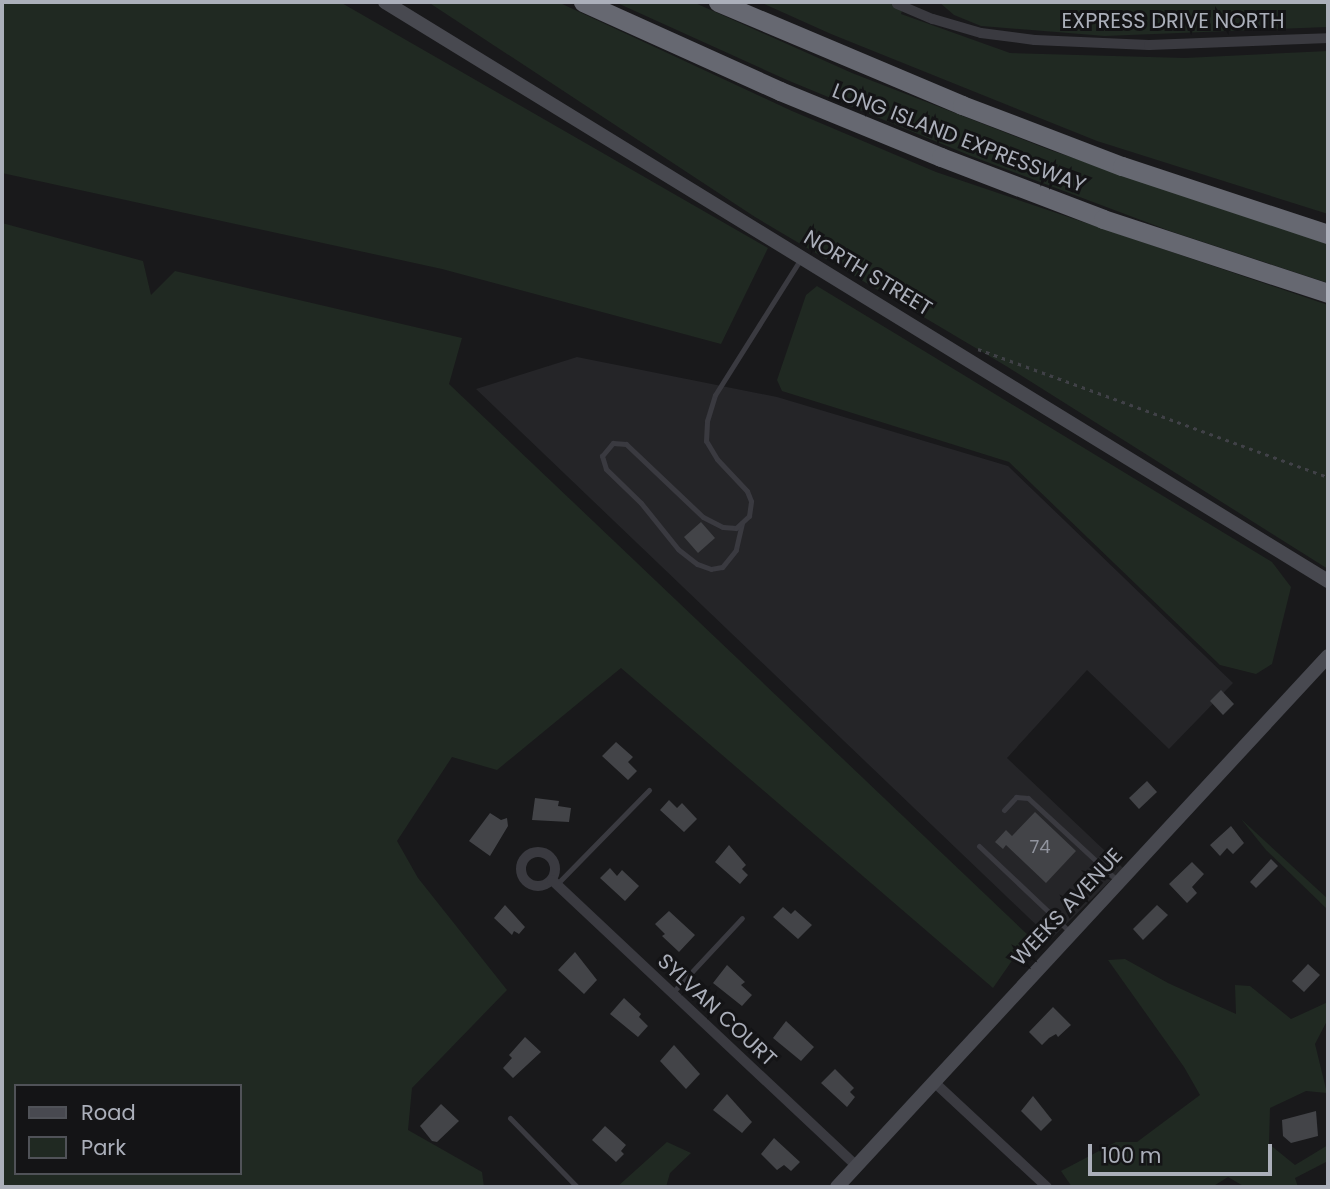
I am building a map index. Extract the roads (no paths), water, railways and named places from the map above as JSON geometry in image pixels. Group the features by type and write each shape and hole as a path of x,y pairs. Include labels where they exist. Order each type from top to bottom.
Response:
{"highway":[{"name":"LONG ISLAND EXPRESSWAY","path":"583,2 780,92 941,158 1104,219 1328,293"},
{"name":"LONG ISLAND EXPRESSWAY","path":"718,2 974,110 1122,166 1328,234"}],"street":[{"name":"NORTH STREET","path":"385,2 1328,581"},
{"name":"EXPRESS DRIVE NORTH","path":"897,4 981,33 1034,40 1149,45 1328,38"},
{"name":"WEEKS AVENUE","path":"837,1187 1328,656"},
{"name":"SYLVAN COURT","path":"554,883 857,1166"},
{"path":"934,1082 1047,1187"}],"lane":[{"path":"742,523 736,550 722,566 711,569 697,564 678,549 641,503 606,469 602,456 613,443 626,444 703,517 723,527 736,528 742,523 749,516 751,501 747,491 717,459 706,441 707,421 715,395 802,257"},
{"path":"554,883 649,790"},
{"path":"1004,810 1016,797 1028,798 1119,882"},
{"path":"979,846 1072,933"},
{"path":"671,995 742,918"},
{"path":"510,1118 577,1187"}]}
